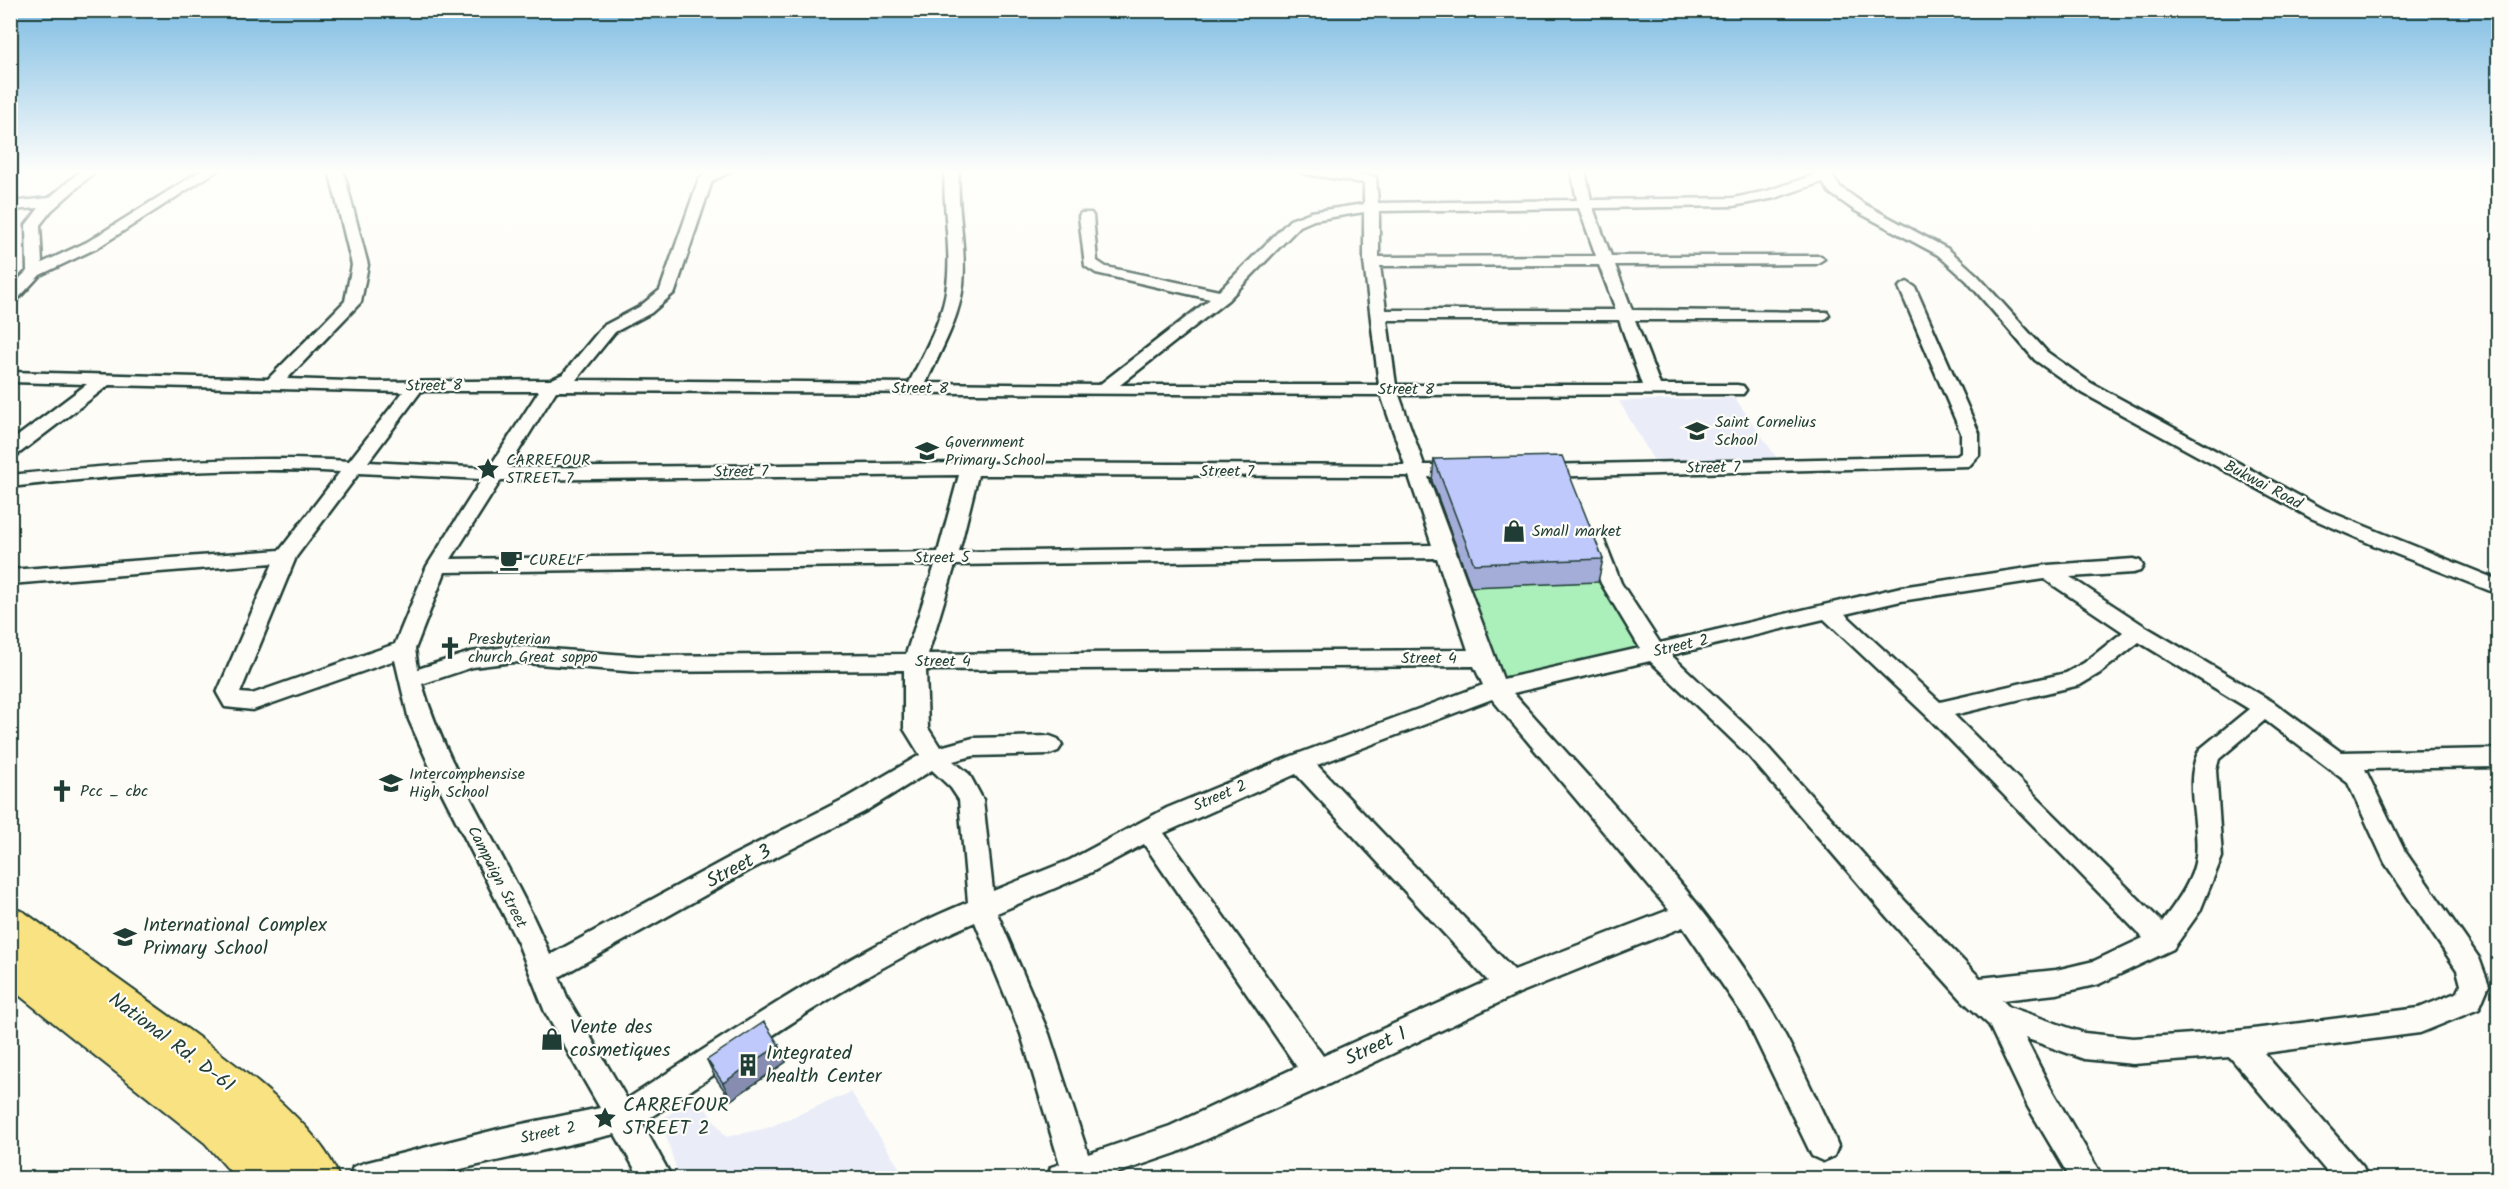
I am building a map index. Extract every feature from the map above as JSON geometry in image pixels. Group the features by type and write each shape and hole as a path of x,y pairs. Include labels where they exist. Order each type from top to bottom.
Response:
{"highway":[{"name":"National Rd. D-61","path":"10,924 201,1064 246,1101 286,1139 316,1179"},
{"name":"National Rd. D-61","path":"10,963 221,1128 267,1179"}],"street":[{"path":"33,225 35,272"},
{"path":"10,298 35,272 93,245 124,225"},
{"path":"272,385 353,302 360,265 348,225"},
{"path":"416,386 353,465 286,556 228,693 233,701 253,702 404,649 437,566 550,387 574,372 609,329 645,310 667,292 690,225"},
{"path":"915,388 948,318 955,286 956,261 953,225"},
{"path":"1087,225 1090,262 1101,270 1222,297"},
{"path":"1103,390 1222,297 1293,225"},
{"path":"1371,225 1372,262 1388,389 1482,658 1496,689 1690,913 1746,993 1777,1049 1823,1146"},
{"path":"1592,225 1653,390"},
{"name":"Bukwai Road","path":"1894,225 1943,252 1972,278 2041,356 2085,387 2318,514 2385,543 2499,586"},
{"path":"1372,262 1816,259"},
{"name":"Street 7","path":"1520,471 1575,491 1962,462 1970,455 1970,433 1907,287"},
{"path":"1378,315 1821,315"},
{"name":"Street 8","path":"10,377 272,385 1103,390 1737,390"},
{"path":"10,451 41,425 104,380"},
{"name":"Street 7","path":"10,481 118,470 263,463 353,465 493,474 970,469 1474,471"},
{"path":"970,469 947,558 915,661 916,729 934,758 960,781 971,800 982,908 1035,1034 1074,1176"},
{"path":"1575,491 1611,582 1654,652 1756,749 1896,909 1972,991 1999,1016 2039,1097 2086,1179"},
{"name":"Street 5","path":"437,566 1446,551"},
{"path":"10,577 286,556"},
{"name":"Street 2","path":"364,1179 503,1143 623,1118 836,980 921,933 1079,867 1147,829 1300,762 1496,689 1901,594 2048,572 2133,566"},
{"path":"1999,1016 2094,1047 2133,1051 2237,1044 2420,1020 2469,1000 2475,985 2469,966 2394,856 2364,784 2340,761 2265,708 2138,632 2048,572"},
{"path":"1829,612 1936,711 2163,941"},
{"path":"1936,711 2072,679 2092,668 2138,632"},
{"name":"Campaign Street","path":"404,649 409,680 421,720 450,785 531,942 555,1003 657,1179"},
{"name":"Street 4","path":"409,680 471,660 513,654 638,663 1482,658"},
{"path":"1972,991 2056,982 2099,972 2163,941 2191,903 2209,857 2204,770 2208,756 2265,708"},
{"name":"Street 3","path":"542,973 741,863 855,805 934,758 973,747 1050,745"},
{"path":"2340,761 2499,758"},
{"path":"1300,762 1509,984"},
{"path":"1147,829 1319,1074"},
{"name":"Street 1","path":"1074,1176 1176,1138 1319,1074 1509,984 1690,913"},
{"path":"2237,1044 2352,1179"}],"shaded area":[{"name":"Saint Cornelius School","path":"1735,398 1779,461 1654,461 1619,401"},
{"path":"851,1092 906,1178 679,1178 661,1119 698,1097 726,1137 767,1128"}],"green space":[{"path":"1606,581 1640,654 1574,667 1488,679 1460,587"}],"building":[{"name":"Small market","path":"1562,456 1603,559 1474,564 1434,459"},
{"path":"764,1022 779,1045 723,1083 707,1060"}],"place":[{"name":"Saint Cornelius School","path":"1697,431"},
{"name":"Government Primary School","path":"927,451"},
{"name":"CARREFOUR STREET 7","path":"488,469"},
{"name":"Small market","path":"1514,531"},
{"name":"CURELF","path":"511,560"},
{"name":"Presbyterian church Great soppo","path":"450,648"},
{"name":"Intercomphensise High School","path":"391,783"},
{"name":"Pcc _ cbc","path":"62,791"},
{"name":"International Complex Primary School","path":"125,937"},
{"name":"Vente des cosmetiques","path":"552,1039"},
{"name":"Integrated health Center","path":"748,1065"},
{"name":"CARREFOUR STREET 2","path":"605,1118"}]}
